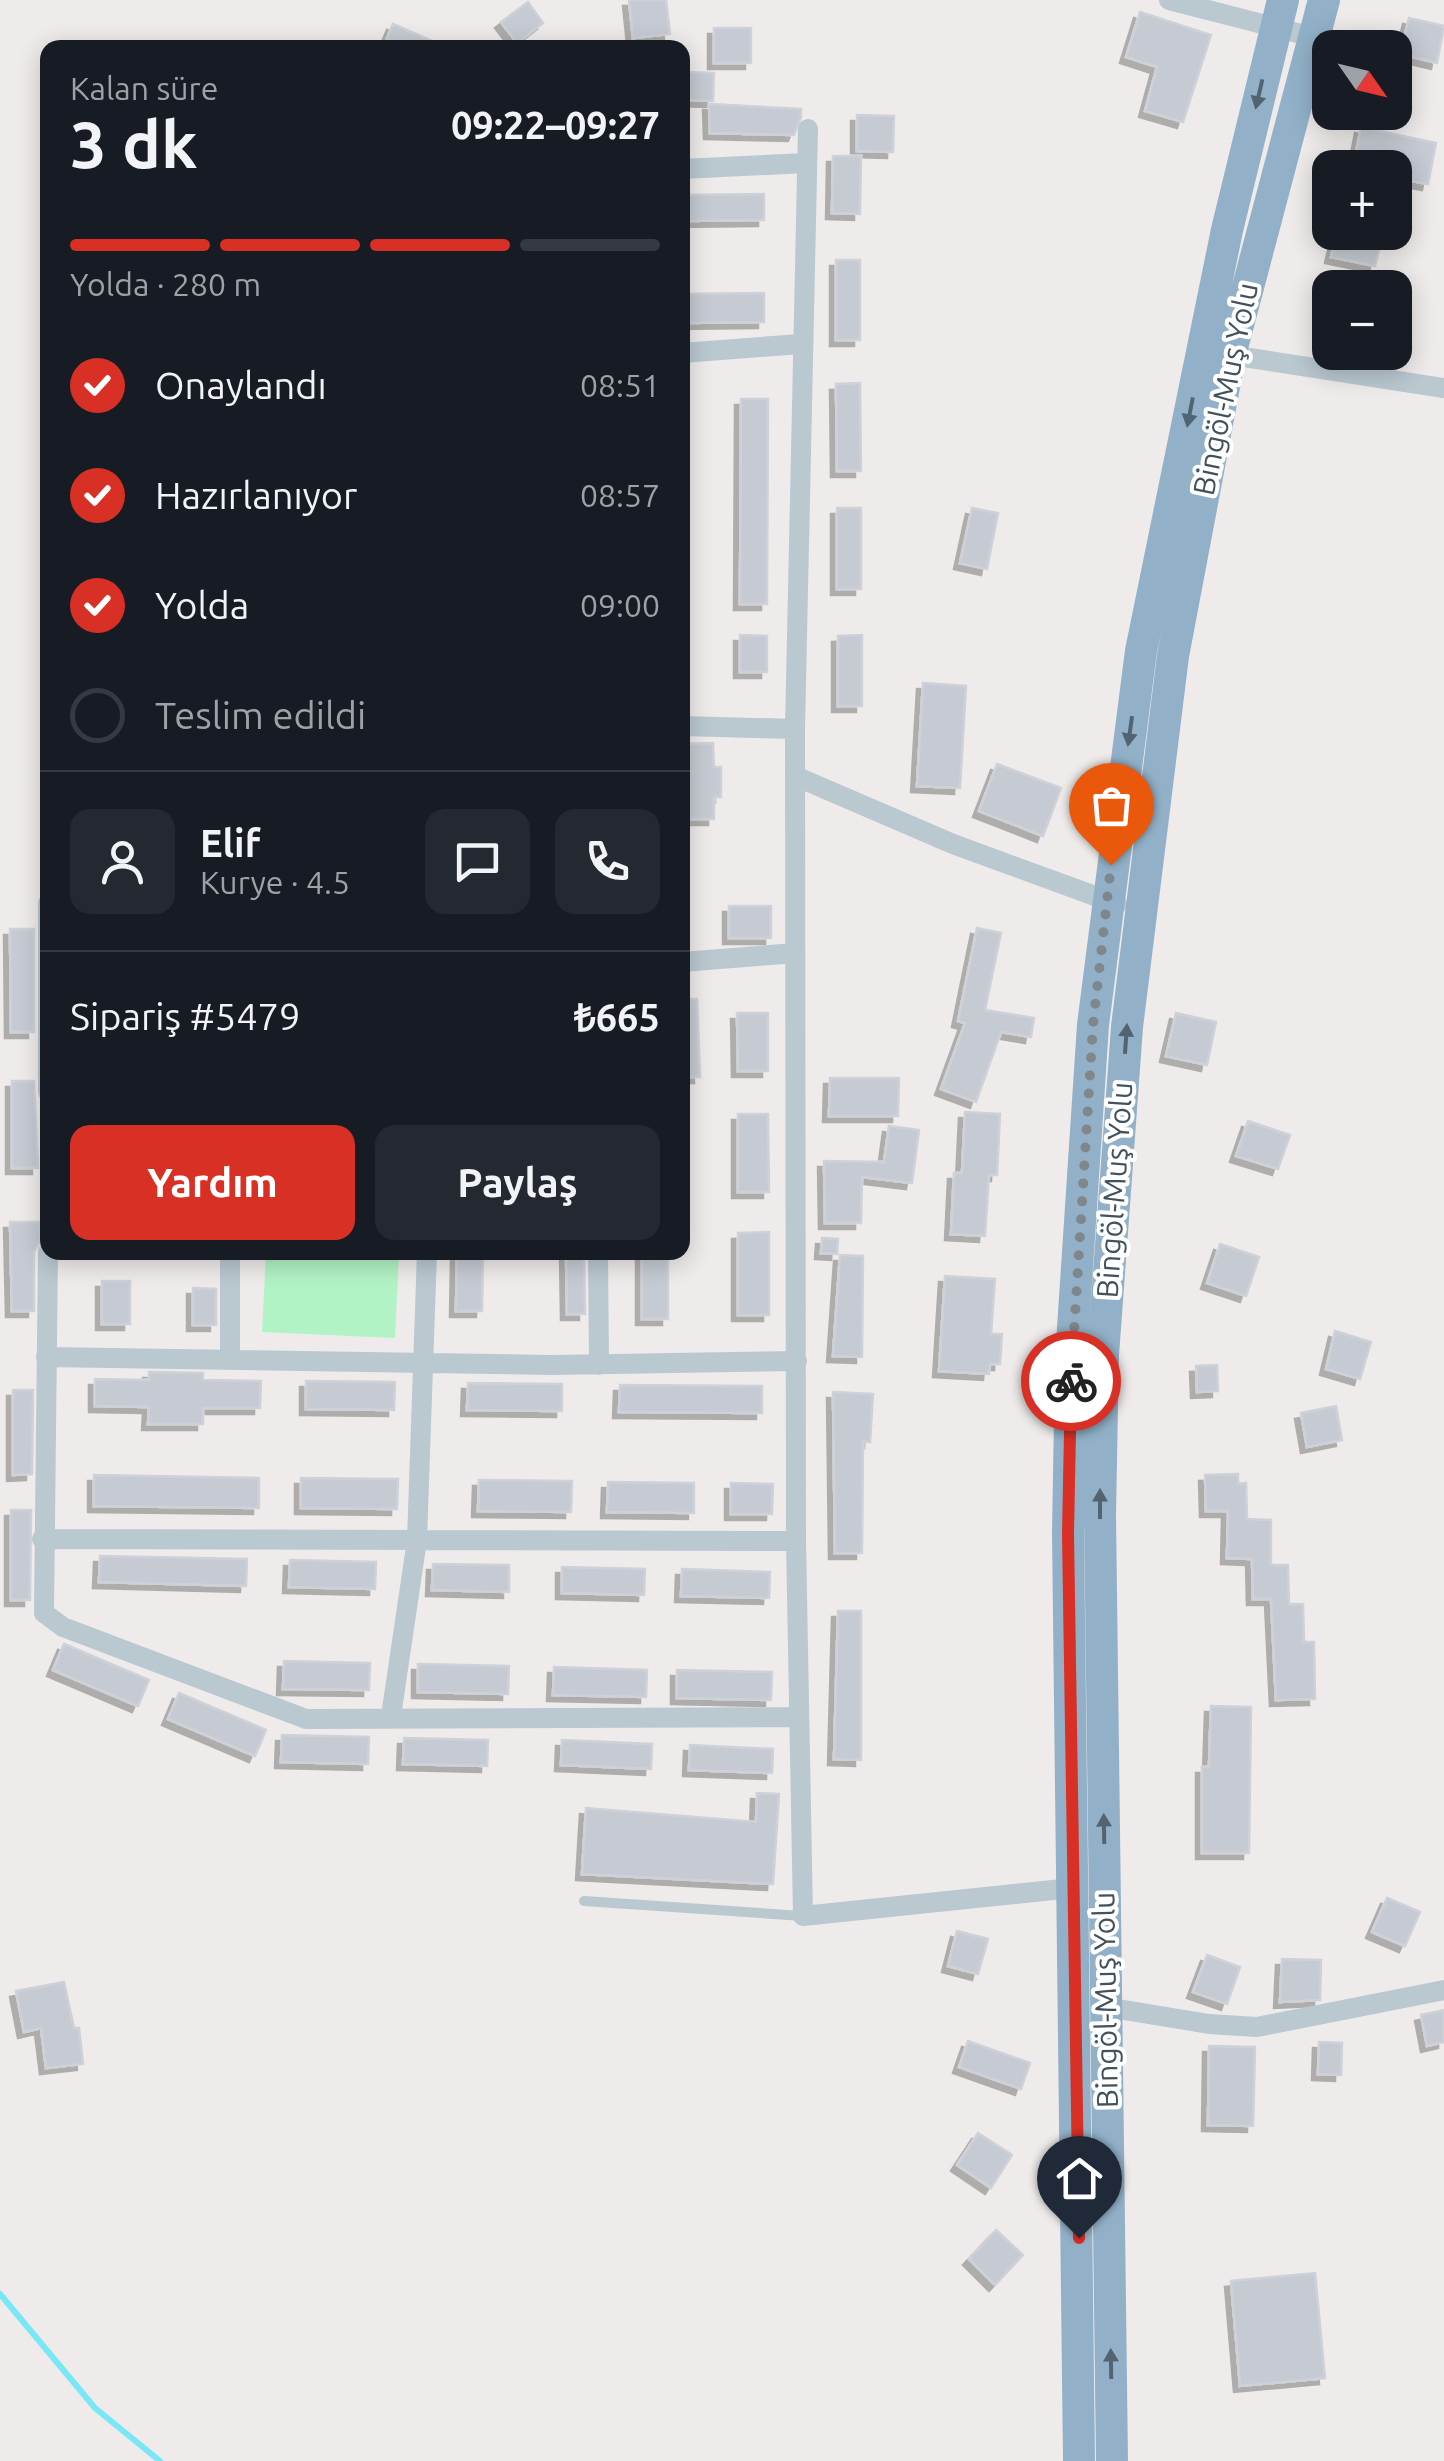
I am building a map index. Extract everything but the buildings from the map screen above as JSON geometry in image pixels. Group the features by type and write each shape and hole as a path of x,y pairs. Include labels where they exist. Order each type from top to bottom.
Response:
{"highway":[{"name":"Bingöl-Muş Yolu","path":"1315,30 1324,0"},
{"name":"Bingöl-Muş Yolu","path":"1079,2461 1071,1358 1106,901 1142,651 1227,230 1279,14"},
{"name":"Bingöl-Muş Yolu","path":"1112,2461 1102,1372 1138,911 1173,656 1230,355 1312,41"}],"street":[{"path":"1169,0 1279,14 1312,36"},
{"path":"808,129 800,344 795,728 796,1542 803,1916 1072,1888"},
{"path":"690,169 806,163"},
{"path":"690,352 800,344"},
{"path":"1230,355 1444,388"},
{"path":"690,726 795,728"},
{"path":"795,776 952,844 1138,911"},
{"path":"690,961 795,953"},
{"path":"48,1260 44,1613 63,1627 306,1719 799,1717"},
{"path":"230,1260 230,1360"},
{"path":"390,1716 417,1540 426,1364 426,1260"},
{"path":"598,1260 599,1365"},
{"path":"46,1357 599,1365 797,1361"},
{"path":"42,1539 796,1542"},
{"path":"1106,2008 1256,2027 1444,1990"}],"lane":[{"path":"584,1901 803,1916"}],"green space":[{"path":"266,1260 399,1260 395,1338 262,1332"}],"waterway":[{"path":"0,2294 95,2408 160,2461"}],"way so far":[{"path":"1071,1381 1093,1025 1111,865"}],"route":[{"path":"1071,1381 1068,1534 1079,2238"}]}
